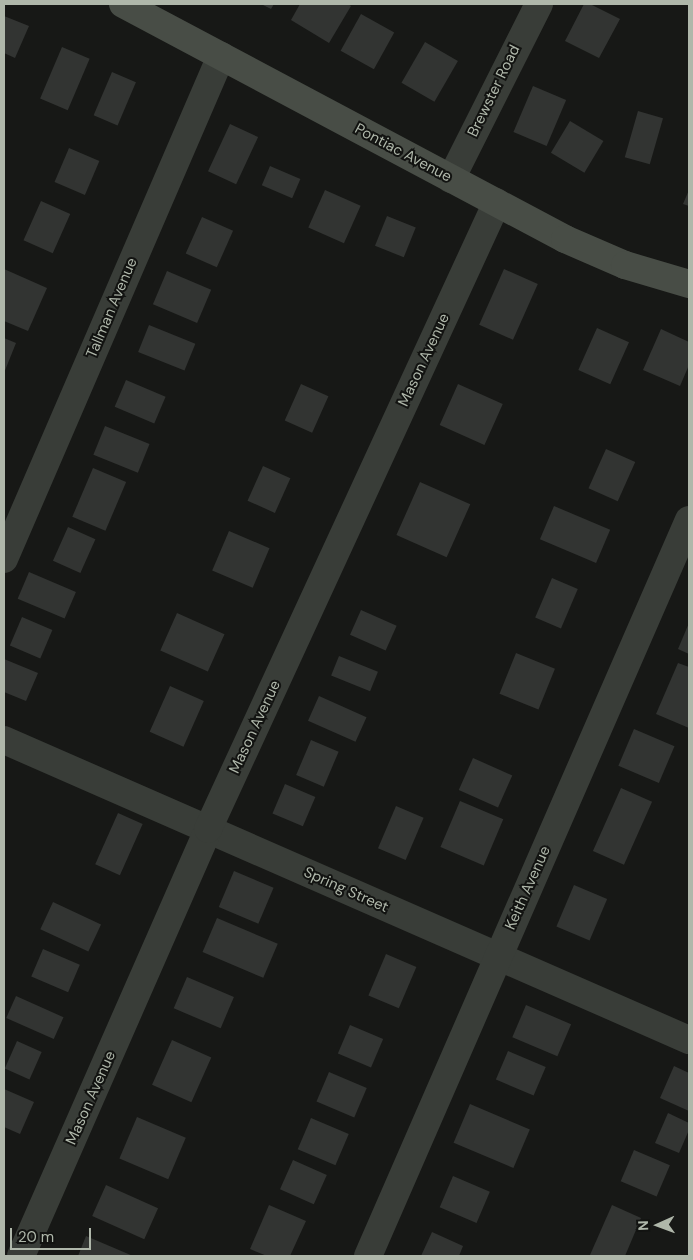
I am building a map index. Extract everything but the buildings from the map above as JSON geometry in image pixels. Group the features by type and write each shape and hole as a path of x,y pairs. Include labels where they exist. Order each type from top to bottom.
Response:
{"main road":[{"name":"Pontiac Avenue","path":"123,4 565,239 625,265 689,284"}],"street":[{"name":"Brewster Road","path":"451,178 539,4"},
{"name":"Tallman Avenue","path":"4,559 221,56"},
{"name":"Mason Avenue","path":"21,1256 208,830 497,202"},
{"name":"Keith Avenue","path":"368,1256 689,520"},
{"name":"Spring Street","path":"4,740 689,1040"}]}
